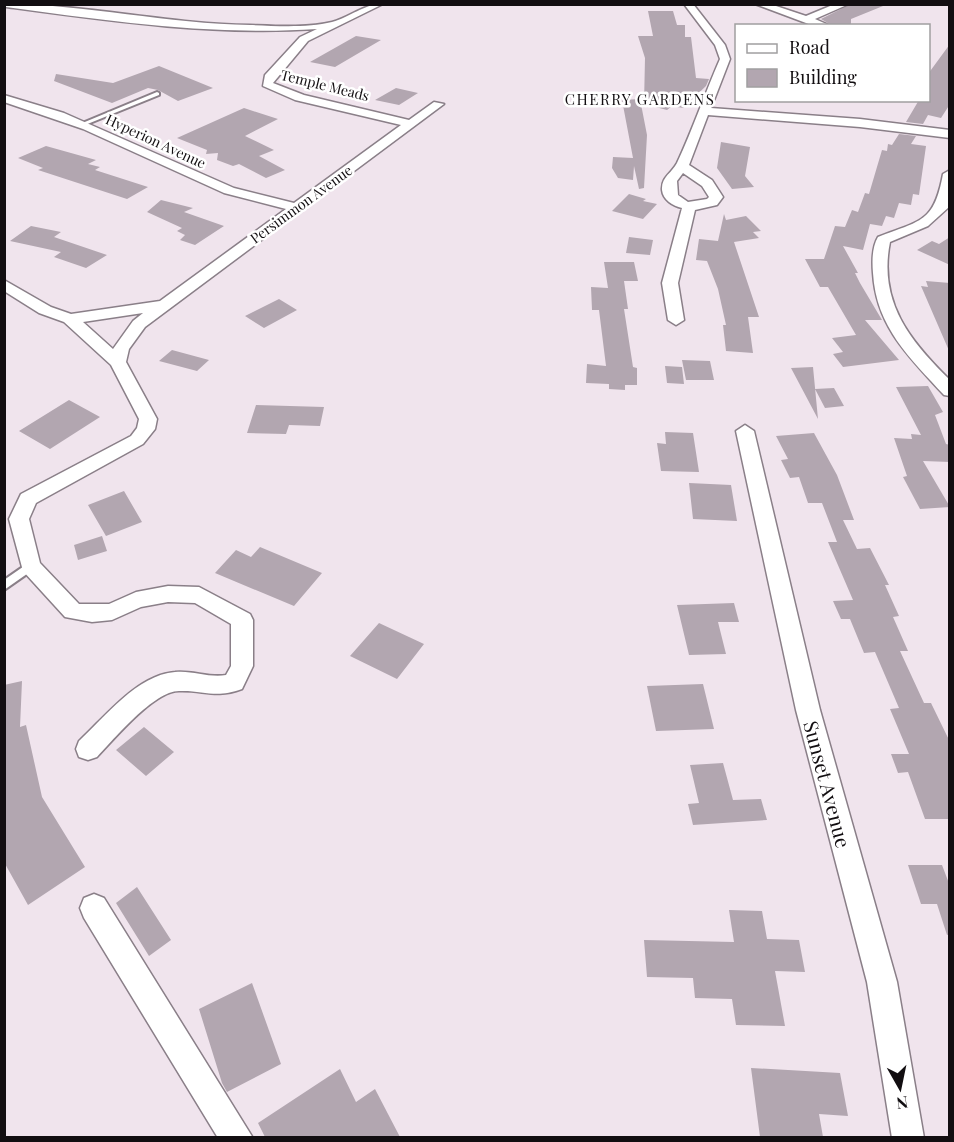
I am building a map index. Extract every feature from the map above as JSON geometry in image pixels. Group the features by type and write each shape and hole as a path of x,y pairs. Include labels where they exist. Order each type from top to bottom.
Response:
{"street":[{"path":"6,4 142,22 296,29 332,25"},
{"name":"Temple Meads","path":"379,4 304,39 278,66 269,77 267,84 291,94 392,117 409,124"},
{"path":"682,166 707,183 716,197 704,205 689,206 677,202 669,192 670,180 682,166 725,59 724,52 713,35 688,4"},
{"path":"759,4 821,24"},
{"path":"807,19 845,4"},
{"path":"296,29 313,34"},
{"name":"Hyperion Avenue","path":"4,98 34,105 83,124 222,188 296,208"},
{"name":"Persimmon Avenue","path":"118,362 121,348 139,324 438,104"},
{"path":"704,111 860,123 950,134"},
{"path":"950,174 943,206 933,216 883,240 879,253 888,312 902,340 943,372 950,391"},
{"path":"676,320 670,283 689,206"},
{"path":"4,284 45,310 70,319 118,362 148,419 146,429 123,449 28,500 19,519 30,566 73,612 92,614 112,612 136,600 168,594 199,595 242,620 242,666 234,682 216,687 171,682 152,689 88,749"},
{"path":"70,319 165,305"},
{"name":"Sunset Avenue","path":"745,431 808,710 882,982 908,1137"},
{"path":"94,908 237,1137"}],"lane":[{"path":"83,124 157,94"},
{"path":"4,586 30,566"}],"building":[{"path":"851,4 888,4 851,19 851,24 830,24 821,19"},
{"path":"648,11 673,11 677,25 685,25 685,37 691,37 696,78 709,79 706,86 683,108 672,106 667,110 644,104 645,58 638,36 653,36"},
{"path":"356,36 381,40 335,67 310,62"},
{"path":"950,44 950,104 941,118 928,115 923,124 906,122 918,102 930,102 930,71"},
{"path":"159,66 213,88 178,101 158,90 148,88 112,103 54,81 56,74 113,83"},
{"path":"396,88 418,93 399,105 375,100"},
{"path":"640,99 647,135 644,188 639,189 634,166 633,180 618,178 612,168 613,157 633,158 622,100"},
{"path":"244,108 278,119 245,136 274,150 259,156 285,170 266,178 239,164 233,166 217,160 218,153 206,154 207,150 177,138"},
{"path":"899,134 916,136 911,144 926,146 919,195 913,194 911,205 899,203 894,218 886,216 882,226 870,224 863,250 843,246 858,273 855,273 860,283 882,320 865,320 899,360 843,367 833,354 843,352 832,338 856,335 828,287 820,287 805,259 824,259 835,226 845,227 852,210 858,212 865,193 869,194 882,150 887,151 888,144 892,145"},
{"path":"721,142 750,147 745,176 754,187 732,189 717,168"},
{"path":"46,146 96,160 88,164 100,167 95,170 148,187 127,199 38,170 43,168 18,158"},
{"path":"629,194 646,199 643,201 657,204 643,219 612,211"},
{"path":"161,200 193,208 184,212 224,226 195,245 180,240 185,235 177,231 182,228 147,212"},
{"path":"724,214 726,220 746,216 761,231 753,232 759,238 734,242 759,317 748,317 753,353 726,351 723,325 726,325 718,289 707,261 696,260 699,239 718,241"},
{"path":"31,226 61,232 54,237 107,255 86,268 54,257 61,252 10,241"},
{"path":"629,237 653,240 650,255 626,253"},
{"path":"950,237 950,265 917,250 932,241 939,244"},
{"path":"604,262 634,262 638,281 624,281 628,309 624,309 633,367 637,368 637,385 625,385 625,390 609,389 609,384 586,383 587,364 606,366 599,310 592,310 591,287 608,288"},
{"path":"926,281 950,283 950,353 921,286 928,287"},
{"path":"279,299 297,310 264,328 245,316"},
{"path":"172,350 209,360 197,371 159,361"},
{"path":"682,360 710,361 714,380 686,380"},
{"path":"665,366 682,367 684,384 667,383"},
{"path":"813,367 818,419 791,368"},
{"path":"928,386 943,412 935,415 946,444 950,445 950,462 923,461 950,507 920,509 903,477 907,476 894,438 912,439 911,434 921,435 896,387"},
{"path":"834,388 844,406 825,408 815,389"},
{"path":"69,400 100,417 50,449 19,431"},
{"path":"256,405 324,407 320,426 289,425 286,434 247,433"},
{"path":"665,432 693,433 699,472 661,471 657,443 666,444"},
{"path":"814,433 837,475 854,520 843,520 857,549 870,548 889,585 885,585 899,616 893,617 908,651 900,651 924,703 931,703 950,742 950,819 925,819 908,772 898,773 891,754 909,754 890,709 899,708 875,652 864,653 850,619 841,619 833,601 853,600 828,542 837,542 822,503 808,503 799,477 790,478 781,460 788,459 776,436"},
{"path":"689,483 731,485 737,521 693,519"},
{"path":"124,491 142,522 106,536 88,505"},
{"path":"102,536 107,551 78,560 74,545"},
{"path":"260,547 322,573 294,606 215,573 236,550 251,557"},
{"path":"734,603 739,622 718,622 726,654 689,655 677,605"},
{"path":"379,623 424,644 397,679 350,656"},
{"path":"22,681 20,727 26,725 42,797 85,867 28,905 4,862 4,685"},
{"path":"703,684 714,729 656,731 647,686"},
{"path":"144,727 174,752 146,776 116,750"},
{"path":"723,763 733,800 761,799 767,820 693,825 688,804 699,803 690,765"},
{"path":"908,865 942,865 950,886 950,934 947,935 937,904 921,904"},
{"path":"137,887 171,940 149,956 116,903"},
{"path":"729,910 762,911 767,939 799,940 805,972 775,971 785,1026 736,1025 732,999 695,998 693,978 647,977 644,940 734,942"},
{"path":"252,983 281,1064 227,1092 222,1083 199,1009"},
{"path":"751,1068 840,1073 848,1116 819,1114 823,1137 760,1137"},
{"path":"340,1069 356,1102 375,1089 400,1137 265,1137 258,1123"}],"district":[{"name":"CHERRY GARDENS","path":"640,99"}]}
